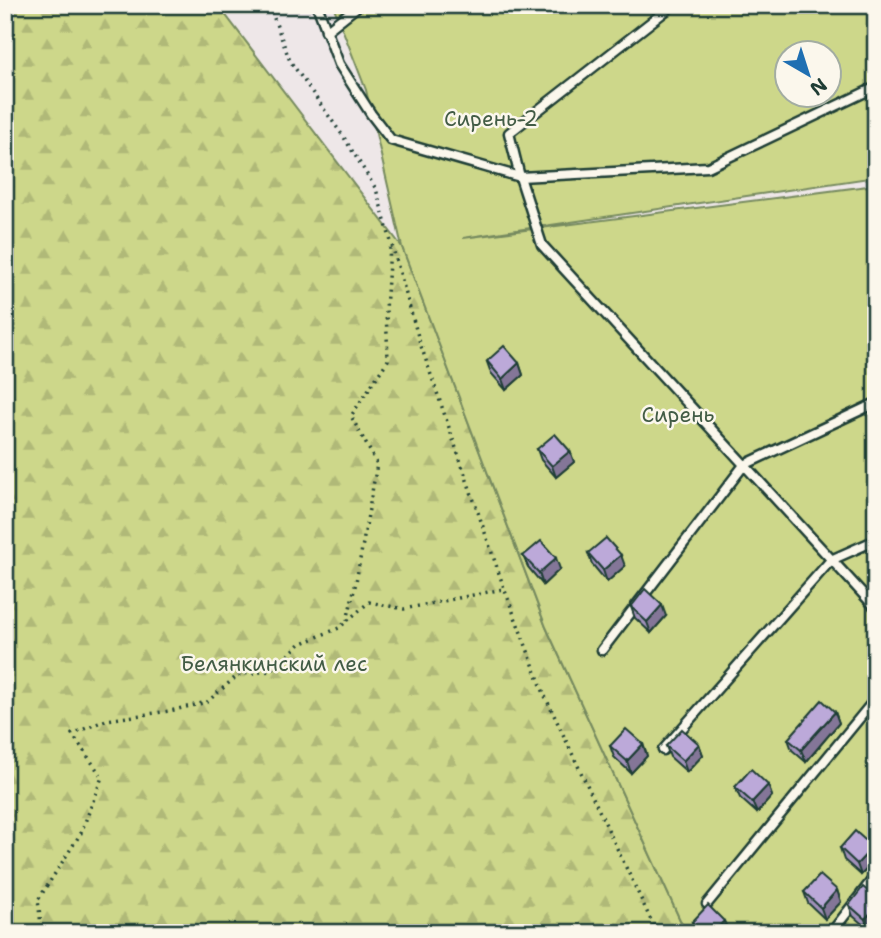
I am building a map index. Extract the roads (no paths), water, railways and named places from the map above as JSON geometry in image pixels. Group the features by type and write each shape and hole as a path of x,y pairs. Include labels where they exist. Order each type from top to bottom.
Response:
{"lane":[{"path":"317,5 339,64 391,140 520,177 708,167 876,87"},
{"path":"326,31 359,5"},
{"path":"673,5 509,133 542,245 876,608"},
{"path":"601,650 744,465 876,403"},
{"path":"663,750 831,560 876,540"},
{"path":"707,904 876,698"},
{"path":"831,933 876,875"}],"park label":[{"name":"Сирень-2","path":"491,119"},
{"name":"Сирень","path":"678,415"},
{"name":"Белянкинский лес","path":"274,664"}]}
